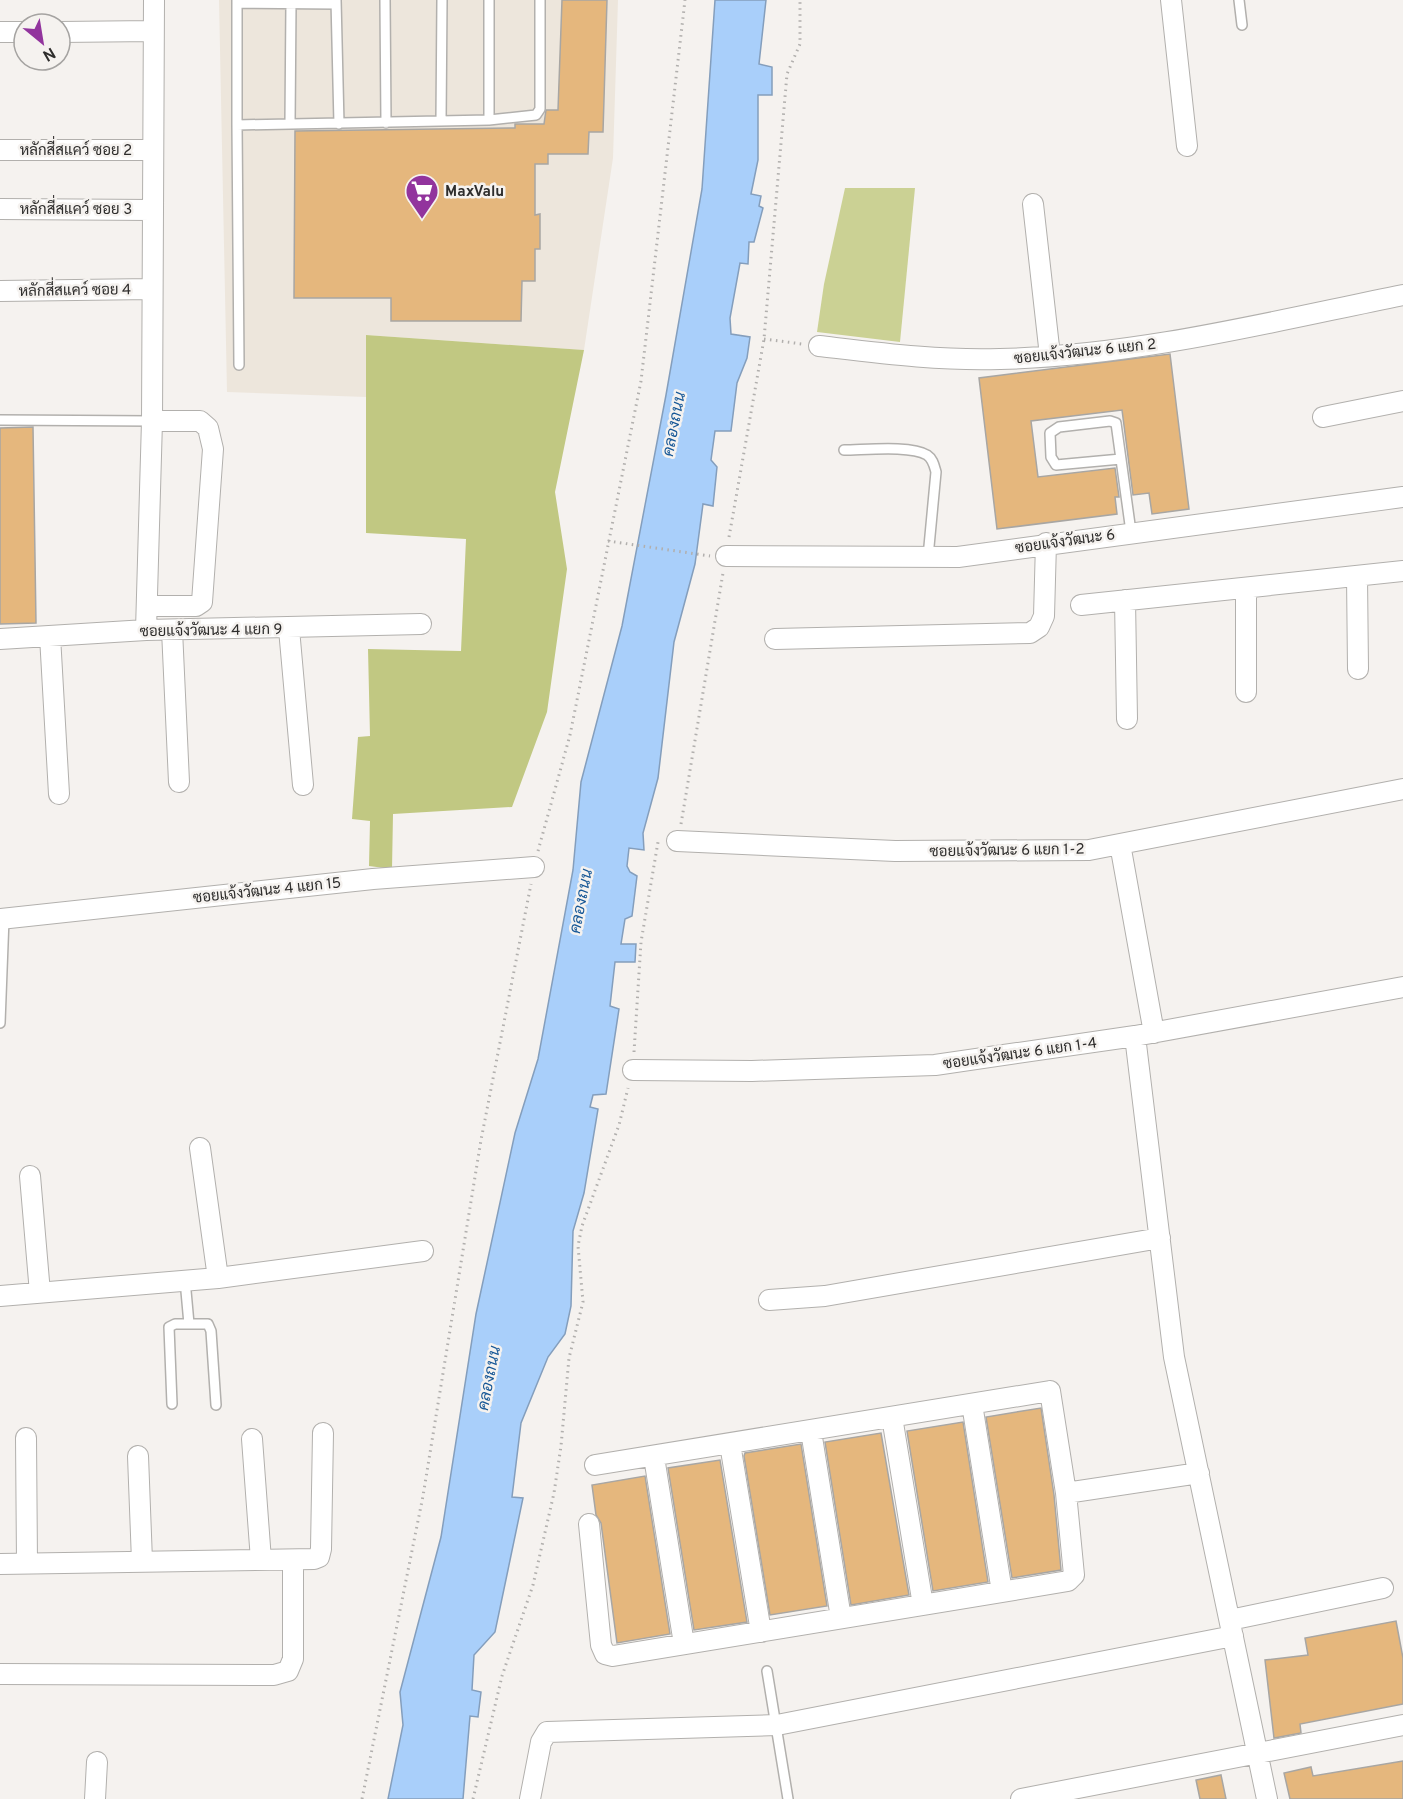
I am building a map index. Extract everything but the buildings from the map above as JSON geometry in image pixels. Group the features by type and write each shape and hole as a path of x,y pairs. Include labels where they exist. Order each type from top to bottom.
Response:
{"street":[{"path":"146,630 152,421 154,0"},
{"path":"1171,0 1186,146"},
{"path":"72,32 153,32"},
{"name":"หลักสี่สแคว์ ซอย 2","path":"0,150 152,150"},
{"path":"1033,204 1050,356"},
{"name":"หลักสี่สแคว์ ซอย 3","path":"0,209 152,210"},
{"name":"หลักสี่สแคว์ ซอย 4","path":"0,291 151,289"},
{"name":"ซอยแจ้งวัฒนะ 6 แยก 2","path":"819,346 905,357 999,359 1050,356 1167,342 1403,295"},
{"path":"1323,417 1403,401"},
{"path":"148,606 196,606 202,602 213,449 208,428 200,421 152,421"},
{"name":"ซอยแจ้งวัฒนะ 6","path":"726,556 958,557 1046,543 1403,497"},
{"path":"775,639 1030,633 1039,627 1044,616 1046,543"},
{"path":"1081,605 1403,571"},
{"path":"1357,576 1358,669"},
{"path":"1245,588 1246,692"},
{"path":"1125,600 1127,719"},
{"name":"ซอยแจ้งวัฒนะ 4 แยก 9","path":"0,639 146,630 421,624"},
{"path":"289,628 303,785"},
{"path":"172,630 179,782"},
{"path":"50,636 59,794"},
{"name":"ซอยแจ้งวัฒนะ 6 แยก 1-2","path":"677,841 971,853 1089,850 1403,789"},
{"path":"1120,844 1144,1034 1160,1238 1174,1357 1267,1799"},
{"name":"ซอยแจ้งวัฒนะ 4 แยก 15","path":"2,919 373,879 534,867"},
{"name":"ซอยแจ้งวัฒนะ 6 แยก 1-4","path":"633,1070 752,1071 935,1065 1144,1034 1403,987"},
{"path":"200,1148 218,1278"},
{"path":"30,1176 40,1293"},
{"path":"769,1300 825,1296 1160,1238"},
{"path":"0,1296 218,1278 423,1251"},
{"path":"589,1524 601,1645 605,1654 613,1656 1068,1581 1074,1578 1066,1493 1050,1391 595,1465"},
{"path":"972,1404 1002,1592"},
{"path":"892,1418 923,1605"},
{"path":"811,1431 841,1618"},
{"path":"0,1564 293,1560 319,1557 323,1433"},
{"path":"26,1438 27,1563"},
{"path":"252,1439 261,1560"},
{"path":"730,1444 761,1632"},
{"path":"138,1455 142,1561"},
{"path":"654,1457 684,1644"},
{"path":"1066,1493 1199,1473"},
{"path":"0,1674 274,1675 288,1671 293,1659 293,1560"},
{"path":"530,1799 541,1743 547,1732 777,1725 1232,1628 1383,1588"},
{"path":"1021,1799 1403,1725"},
{"path":"95,1799 97,1762"}],"lane":[{"path":"386,0 386,123"},
{"path":"441,121 442,0"},
{"path":"489,0 489,120"},
{"path":"237,125 386,123 530,117 540,110 540,0"},
{"path":"1239,0 1242,25"},
{"path":"239,365 237,1 336,2 339,124"},
{"path":"290,123 291,3"},
{"path":"0,420 152,421"},
{"path":"1121,459 1056,465 1051,457 1050,433 1059,428 1110,421 1116,423 1121,459 1131,532"},
{"path":"844,450 906,451 925,454 932,459 936,472 928,557"},
{"path":"0,1023 2,919"},
{"path":"185,1281 189,1324"},
{"path":"172,1404 169,1327 208,1324 211,1331 216,1405"},
{"path":"767,1671 788,1799"}],"path":[{"path":"362,1799 420,1507 481,1140 534,867 570,735 641,381 684,0"},
{"path":"473,1799 502,1676 536,1574 554,1493 569,1358 583,1302 578,1246 582,1226 619,1125 633,1070 641,942 657,842 677,841 764,339 787,74 800,44 800,0"},
{"path":"764,339 819,346"},
{"path":"608,541 700,555"}],"shaded area":[{"path":"219,0 618,0 613,158 584,350 366,335 366,397 227,392"}],"green space":[{"path":"845,188 915,188 900,342 817,332 824,284"},
{"path":"366,335 584,350 555,492 567,569 547,712 512,807 393,814 392,869 369,866 370,821 352,819 358,737 370,736 368,649 461,651 466,539 366,533"}],"water":[{"name":"คลองถนน","path":"715,0 766,0 759,64 772,67 772,95 758,95 758,160 751,194 761,196 759,206 763,208 754,242 749,242 748,264 740,263 730,318 731,334 750,337 747,358 737,383 731,431 715,431 711,460 717,467 713,506 703,504 695,564 674,642 658,778 643,833 644,850 629,848 627,866 630,872 637,876 632,916 625,919 621,944 636,944 635,962 615,962 610,1006 619,1009 606,1094 593,1095 590,1107 598,1109 584,1193 573,1231 571,1306 565,1334 548,1357 521,1423 512,1497 523,1498 495,1632 474,1655 472,1690 481,1692 478,1717 470,1716 463,1799 388,1799 403,1725 400,1692 441,1537 476,1314 515,1133 538,1059 573,870 581,782 622,626 666,395 702,189"}],"place":[{"name":"MaxValu","path":"422,220"}]}
